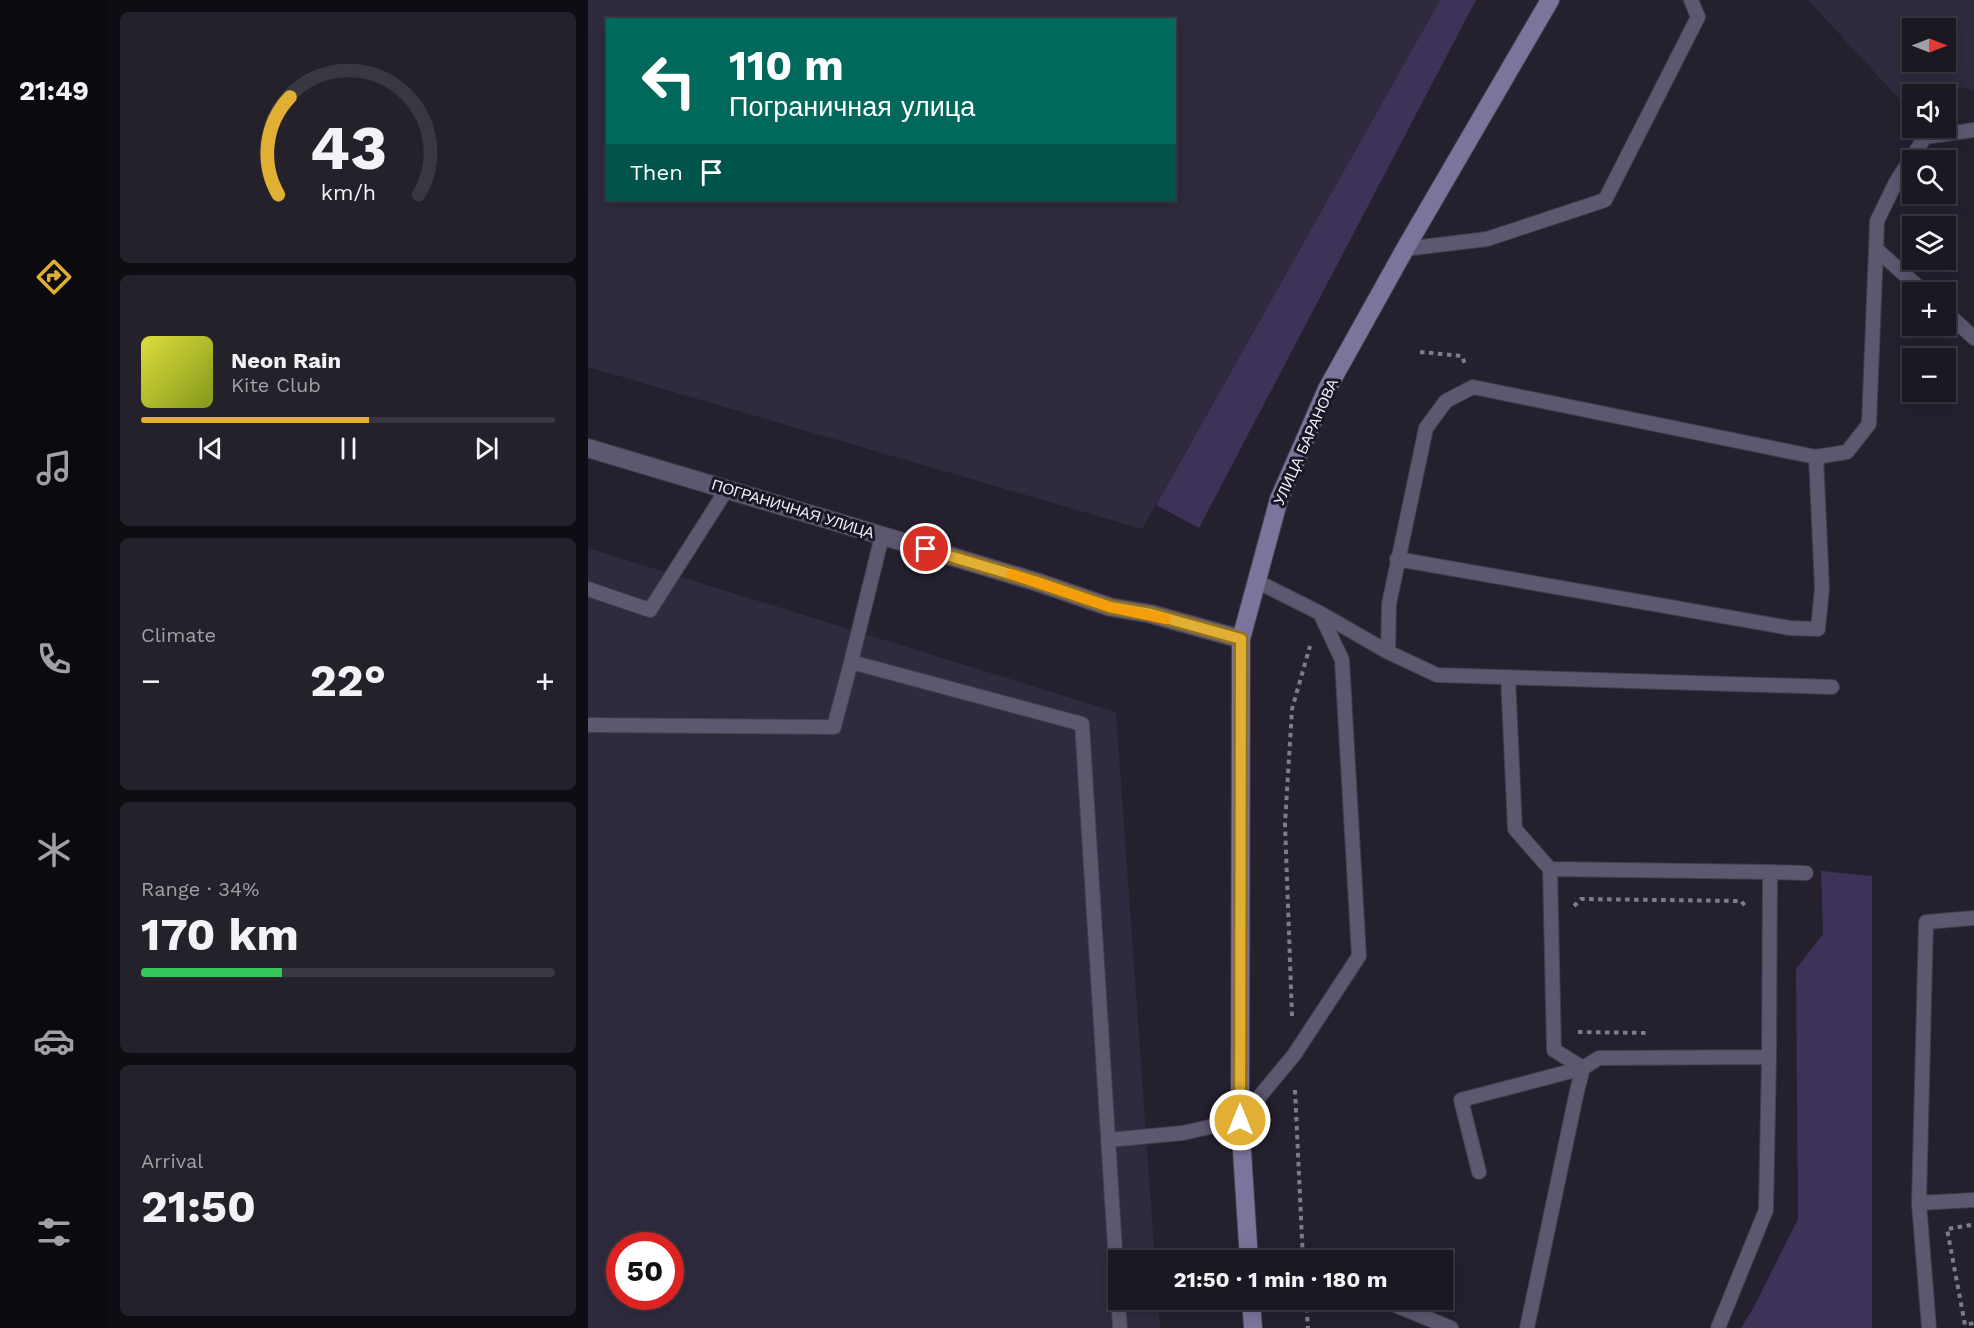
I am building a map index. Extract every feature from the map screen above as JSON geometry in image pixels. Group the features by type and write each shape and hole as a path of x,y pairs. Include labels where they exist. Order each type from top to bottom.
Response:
{"main road":[{"name":"УЛИЦА БАРАНОВА","path":"1248,1250 1240,1120 1241,639 1279,499 1322,399 1405,249 1550,0"},
{"path":"1252,1310 1253,1328"}],"street":[{"name":"ПОГРАНИЧНАЯ УЛИЦА","path":"588,448 1037,582 1110,607 1151,614 1241,639"}],"lane":[{"path":"1405,249 1487,239 1605,200 1698,17 1691,0"},
{"path":"1388,652 1389,604 1426,428 1446,401 1473,387 1816,457 1847,452 1869,424 1877,221 1896,182 1925,137 1974,130"},
{"path":"1876,249 1913,282"},
{"path":"1956,321 1974,338"},
{"path":"1397,559 1790,628 1818,629 1822,588 1816,457"},
{"path":"588,589 650,610 727,489"},
{"path":"588,725 834,727 882,536"},
{"path":"1256,581 1320,613 1388,652 1437,675 1832,687"},
{"path":"1108,1140 1183,1133 1240,1120 1294,1055 1359,956 1342,660 1320,613"},
{"path":"851,662 1082,724 1120,1328"},
{"path":"1508,677 1515,829 1550,869 1554,1050 1583,1068"},
{"path":"1550,869 1806,873"},
{"path":"1718,1328 1766,1210 1770,872"},
{"path":"1929,1328 1919,1203 1926,922 1974,918"},
{"path":"1479,1172 1461,1100 1583,1068 1599,1058 1769,1057"},
{"path":"1527,1328 1583,1068"},
{"path":"1919,1203 1974,1200"},
{"path":"1407,1310 1451,1328"}],"path":[{"path":"1420,352 1462,356 1473,387"},
{"path":"1303,1250 1285,824 1292,709 1320,613"},
{"path":"1570,910 1581,900 1741,901 1748,910"},
{"path":"1578,1032 1658,1033"},
{"path":"1974,1224 1947,1229 1965,1325 1974,1323"},
{"path":"1307,1310 1308,1328"}],"shaded area":[{"path":"588,0 1440,0 1142,529 588,367"},
{"path":"1440,0 1476,0 1199,528 1156,505"},
{"path":"1808,0 1974,0 1974,91 1962,87 1956,88 1956,84 1902,84 1902,102"},
{"path":"588,548 1116,712 1154,1250 1108,1250 1108,1310 1159,1310 1160,1328 588,1328"},
{"path":"1821,871 1872,876 1872,1328 1741,1328 1798,1219 1796,969 1823,934"}],"slow traffic":[{"path":"1011,574 1110,607 1166,619"}],"route":[{"path":"926,549 1037,582 1110,607 1151,614 1241,639 1240,1120"}]}
